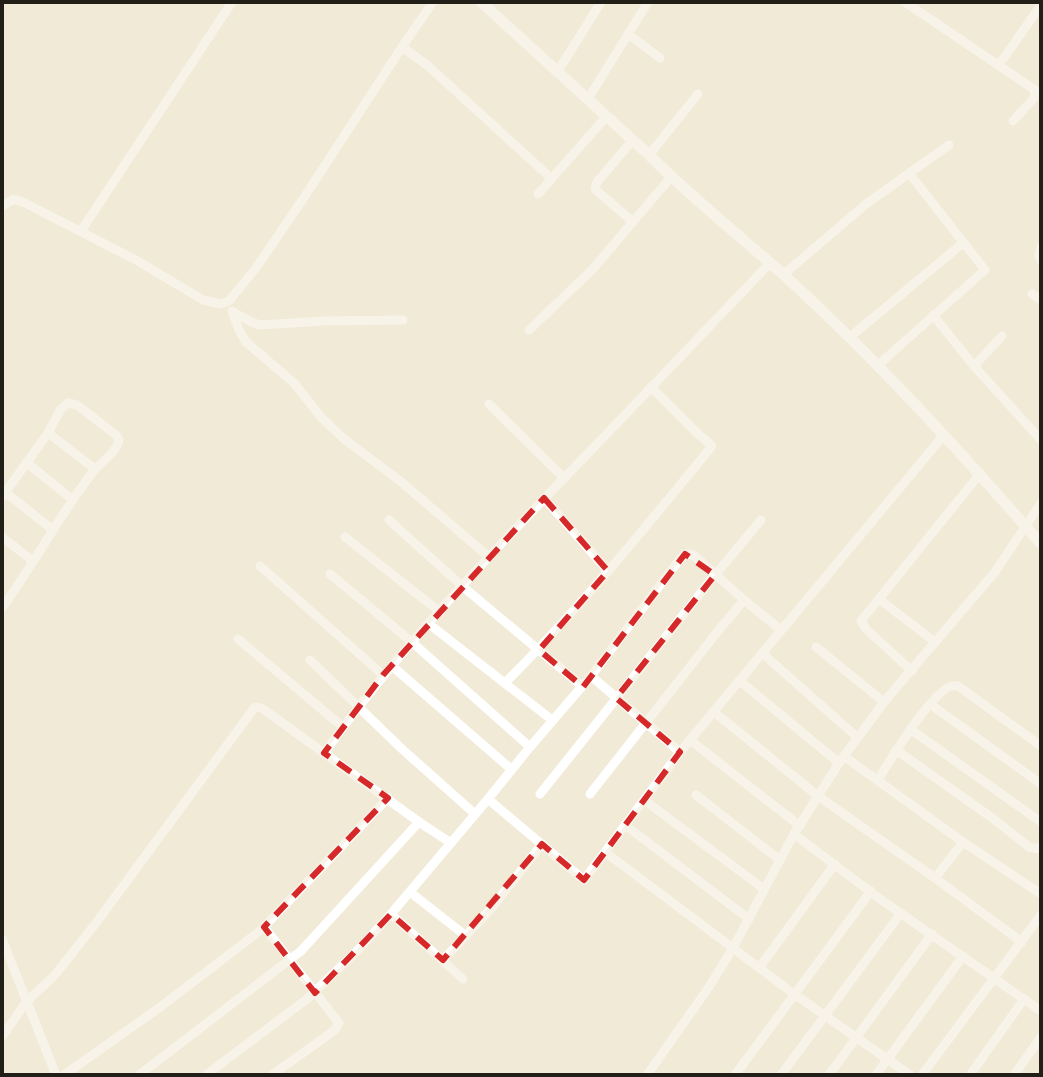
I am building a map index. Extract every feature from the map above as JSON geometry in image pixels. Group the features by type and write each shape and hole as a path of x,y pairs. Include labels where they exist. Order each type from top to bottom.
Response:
{"street":[{"path":"81,231 232,2"},
{"path":"221,304 229,301 256,268 433,2"},
{"path":"481,2 849,338 1041,544"},
{"path":"558,71 601,2"},
{"path":"588,99 648,2"},
{"path":"905,2 1035,90 1034,98 1013,121"},
{"path":"999,65 1041,5"},
{"path":"628,34 660,58"},
{"path":"402,47 427,65 551,178"},
{"path":"649,155 698,94"},
{"path":"538,194 606,117"},
{"path":"632,141 597,182 595,189 633,222"},
{"path":"783,275 866,204 949,145"},
{"path":"877,366 985,270 909,173"},
{"path":"529,330 592,270 671,177"},
{"path":"5,192 136,260 203,300 221,304 260,325 403,320"},
{"path":"2,206 14,199"},
{"path":"849,338 963,243"},
{"path":"1041,247 1041,260"},
{"path":"324,753 383,675 462,586 769,264"},
{"path":"232,311 246,342 294,383 321,417 489,557"},
{"path":"933,315 1041,440"},
{"path":"974,366 1002,336"},
{"path":"505,683 539,650 608,571 712,446 651,387"},
{"path":"2,608 95,469 119,444 116,435 72,403 64,405 48,433 3,495 53,530"},
{"path":"489,404 564,478"},
{"path":"48,433 95,469"},
{"path":"488,799 584,880 680,752 943,436"},
{"path":"26,462 73,500"},
{"path":"912,671 861,621 979,475"},
{"path":"544,498 608,571"},
{"path":"647,1075 709,987 797,830 857,737 995,572 1041,503"},
{"path":"389,520 462,586 582,686"},
{"path":"540,794 761,520"},
{"path":"2,537 33,561"},
{"path":"345,537 440,612"},
{"path":"206,1075 315,993 391,914 591,676 685,554 695,556 781,630"},
{"path":"260,566 383,675"},
{"path":"330,574 530,747"},
{"path":"879,599 935,642"},
{"path":"590,794 744,600"},
{"path":"429,624 552,720"},
{"path":"238,639 343,727"},
{"path":"816,647 884,702"},
{"path":"762,653 857,737"},
{"path":"310,660 395,743 475,814"},
{"path":"392,666 511,769"},
{"path":"591,676 680,752"},
{"path":"740,681 842,760 878,780 1041,894"},
{"path":"878,780 910,729 944,689 951,686 959,687 1041,746"},
{"path":"930,704 1041,784"},
{"path":"2,1037 26,1002 54,976 96,923 255,707 266,711 451,843"},
{"path":"714,712 818,796 1022,942"},
{"path":"910,729 1041,822"},
{"path":"690,740 835,864 1041,1011"},
{"path":"896,750 1029,847 1037,849 1041,846"},
{"path":"696,795 780,860"},
{"path":"64,1075 159,1008 264,927 388,798"},
{"path":"644,800 764,889"},
{"path":"139,1075 289,961 419,822"},
{"path":"625,825 749,919"},
{"path":"935,878 963,842"},
{"path":"443,960 491,909 542,844"},
{"path":"605,852 824,1016 910,1075"},
{"path":"759,968 835,864"},
{"path":"735,1075 871,891"},
{"path":"410,892 466,936"},
{"path":"781,1075 901,913"},
{"path":"391,914 463,979"},
{"path":"922,1075 1039,922"},
{"path":"264,927 339,1023 335,1030 272,1075"},
{"path":"829,1075 932,934"},
{"path":"3,944 56,1075"},
{"path":"876,1075 963,956"},
{"path":"970,1075 1024,999"},
{"path":"1014,1075 1041,1037"}],"highlighted area":[{"path":"544,498 608,571 539,650 583,687 685,554 715,575 616,698 680,752 584,880 542,844 443,960 391,914 315,993 264,927 388,798 324,753 383,675"}]}
